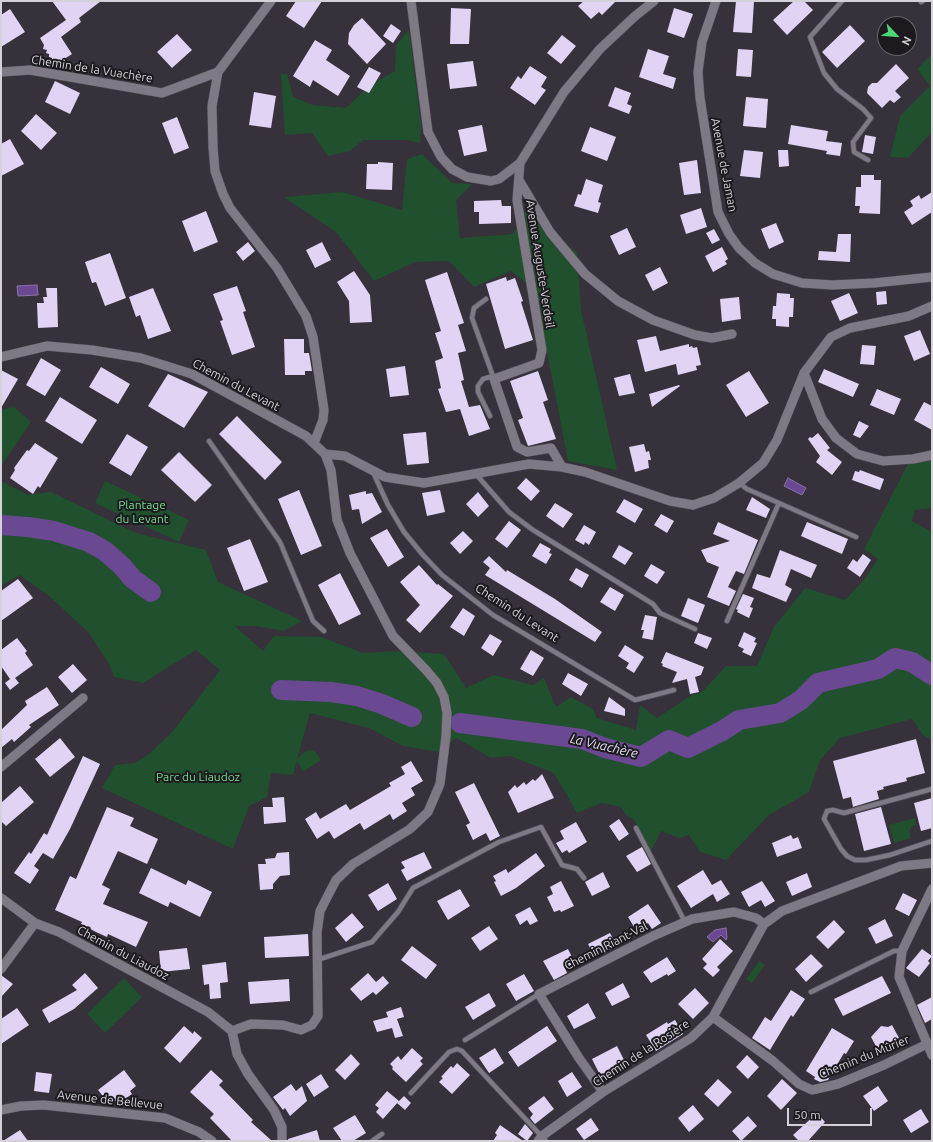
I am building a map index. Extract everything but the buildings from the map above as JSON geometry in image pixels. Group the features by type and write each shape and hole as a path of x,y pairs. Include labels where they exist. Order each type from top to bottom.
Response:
{"street":[{"path":"272,1 218,72 212,106 215,171 223,194 230,208 277,268 306,316 313,337 324,410 314,442 325,454 330,470 337,520 350,553 393,636 437,683 444,697 447,713 446,736 440,784 435,799 419,822 354,864 336,880 320,911 317,933 318,1016 312,1024 301,1030 283,1025 251,1024 232,1031 237,1054 274,1110 282,1127 282,1141"},
{"path":"412,1 428,132 436,150 452,169 467,177 491,180 499,179 520,163 564,92 600,49 634,17 654,1"},
{"name":"Avenue de Jaman","path":"716,1 702,42 698,72 700,98 718,212 729,234 739,248 751,260 773,274 802,283 853,284 932,277"},
{"name":"Chemin de la Vuachère","path":"1,72 30,70 162,93 218,72"},
{"path":"519,180 520,163"},
{"path":"508,172 519,180 555,238 585,274 618,301 653,320 695,335 712,338 732,334"},
{"name":"Avenue Auguste-Verdeil","path":"494,377 539,363 542,350 517,200 519,180"},
{"path":"325,454 346,456 385,477 424,482 529,464 562,467 585,472 670,501 685,505 693,505 714,498 739,483 763,463 777,440 804,373 831,337 850,328 909,316 932,306"},
{"name":"Chemin du Levant","path":"1,357 47,346 92,350 141,358 192,374 306,436 314,442"},
{"path":"804,373 822,419 836,438 857,454 883,461 912,459 932,455"},
{"path":"494,377 518,447 527,452 551,448 562,467"},
{"path":"1,767 83,698"},
{"name":"Chemin de la Rosière","path":"542,1139 603,1092 691,1038 713,1017 764,924 782,911 901,866 932,863"},
{"path":"932,889 902,951 899,977 932,1056"},
{"name":"Chemin du Liaudoz","path":"1,898 35,924 59,932 208,1012 232,1031"},
{"name":"Chemin Riant-Val","path":"539,994 652,936 692,919 734,912 756,918 764,924"},
{"path":"1,969 35,924"},
{"path":"1,959 22,942"},
{"path":"539,994 579,1058 603,1092"},
{"name":"Chemin du Mûrier","path":"713,1017 773,1062 799,1084 812,1090 844,1081 927,1044"},
{"name":"Avenue de Bellevue","path":"1,1110 44,1105 165,1118 199,1132 212,1141"}],"lane":[{"path":"842,1 810,37 824,73 837,89 863,109 871,118 853,142 854,152 868,160"},
{"path":"486,298 474,308 472,318 494,377"},
{"name":"Avenue Auguste-Verdeil","path":"490,416 478,392 478,386 483,379 494,377"},
{"path":"209,441 280,542 313,621 324,631"},
{"name":"Chemin du Levant","path":"372,471 388,505 408,538 442,575 488,611 635,700 674,690"},
{"path":"475,473 510,512 533,530 653,604 660,613 695,630"},
{"path":"739,483 747,489 856,536"},
{"path":"727,621 779,503"},
{"path":"932,790 844,813 833,810 827,811 824,819 841,849 847,856 855,860 866,860 890,855 932,840"},
{"path":"318,960 372,942 398,912 413,888 499,842 541,827 562,864 577,869 584,878"},
{"path":"636,828 685,922"},
{"path":"812,992 894,951 902,951"},
{"name":"Chemin Riant-Val","path":"465,1040 539,994"},
{"name":"Chemin de la Rosière","path":"411,1093 449,1052 457,1049 462,1051 542,1139"},
{"path":"372,1141 382,1134"}],"green space":[{"path":"409,30 421,125 420,143 406,140 363,140 350,151 328,156 312,133 285,135 281,75 287,73 293,97 313,105 346,108 369,86 395,71 396,45"},
{"path":"932,54 932,132 908,158 890,157 900,116 930,86 917,69"},
{"path":"422,154 452,183 472,184 456,200 460,238 513,234 526,208 577,253 581,310 617,470 568,461 535,290 511,271 474,287 449,261 415,262 374,281 336,232 284,197 343,192 402,210 407,159"},
{"path":"14,407 31,422 1,466 1,410"},
{"name":"Parc du Liaudoz","path":"932,458 932,508 915,510 912,521 932,532 932,740 923,735 912,719 840,738 820,760 809,792 769,815 726,860 700,852 689,835 679,838 661,831 651,851 634,820 627,816 621,807 602,803 577,813 554,773 510,756 491,758 456,738 438,752 403,746 369,728 310,713 297,759 304,752 310,750 316,752 321,760 303,772 297,761 293,775 271,773 267,797 249,806 233,849 102,788 115,765 135,763 148,755 173,731 220,670 196,650 143,683 114,677 110,666 89,633 49,596 20,575 1,586 1,481 28,495 51,492 136,533 206,550 218,582 302,621 284,631 256,626 235,626 263,651 274,636 321,637 363,653 395,651 444,654 466,688 494,675 533,685 544,678 556,707 571,697 593,709 597,718 636,730 640,705 657,718 690,696 702,692 726,666 757,666 774,627 805,588 845,600 863,581 878,559 864,549 908,464"},
{"name":"Plantage du Levant","path":"105,481 189,520 179,542 95,503"},
{"path":"915,818 916,825 911,827 909,830 911,838 894,843 889,825"},
{"path":"759,961 765,965 752,983 746,979"},
{"path":"124,978 142,997 105,1033 87,1014"}],"shaded area":[{"path":"37,285 38,295 18,296 17,286"},
{"path":"788,478 806,488 802,495 784,486"},
{"path":"726,928 726,940 721,935 713,942 707,937 715,930"}],"waterway":[{"name":"La Vuachère","path":"1,525 54,531 89,542 105,551 122,566 133,579 151,592"},
{"name":"La Vuachère","path":"460,723 582,739 605,748 641,757 669,740 688,748 722,731 739,720 780,713 801,700 818,683 878,669 895,658 912,662 932,675"},
{"name":"La Vuachère","path":"281,690 331,692 357,696 382,704 412,717"}]}
